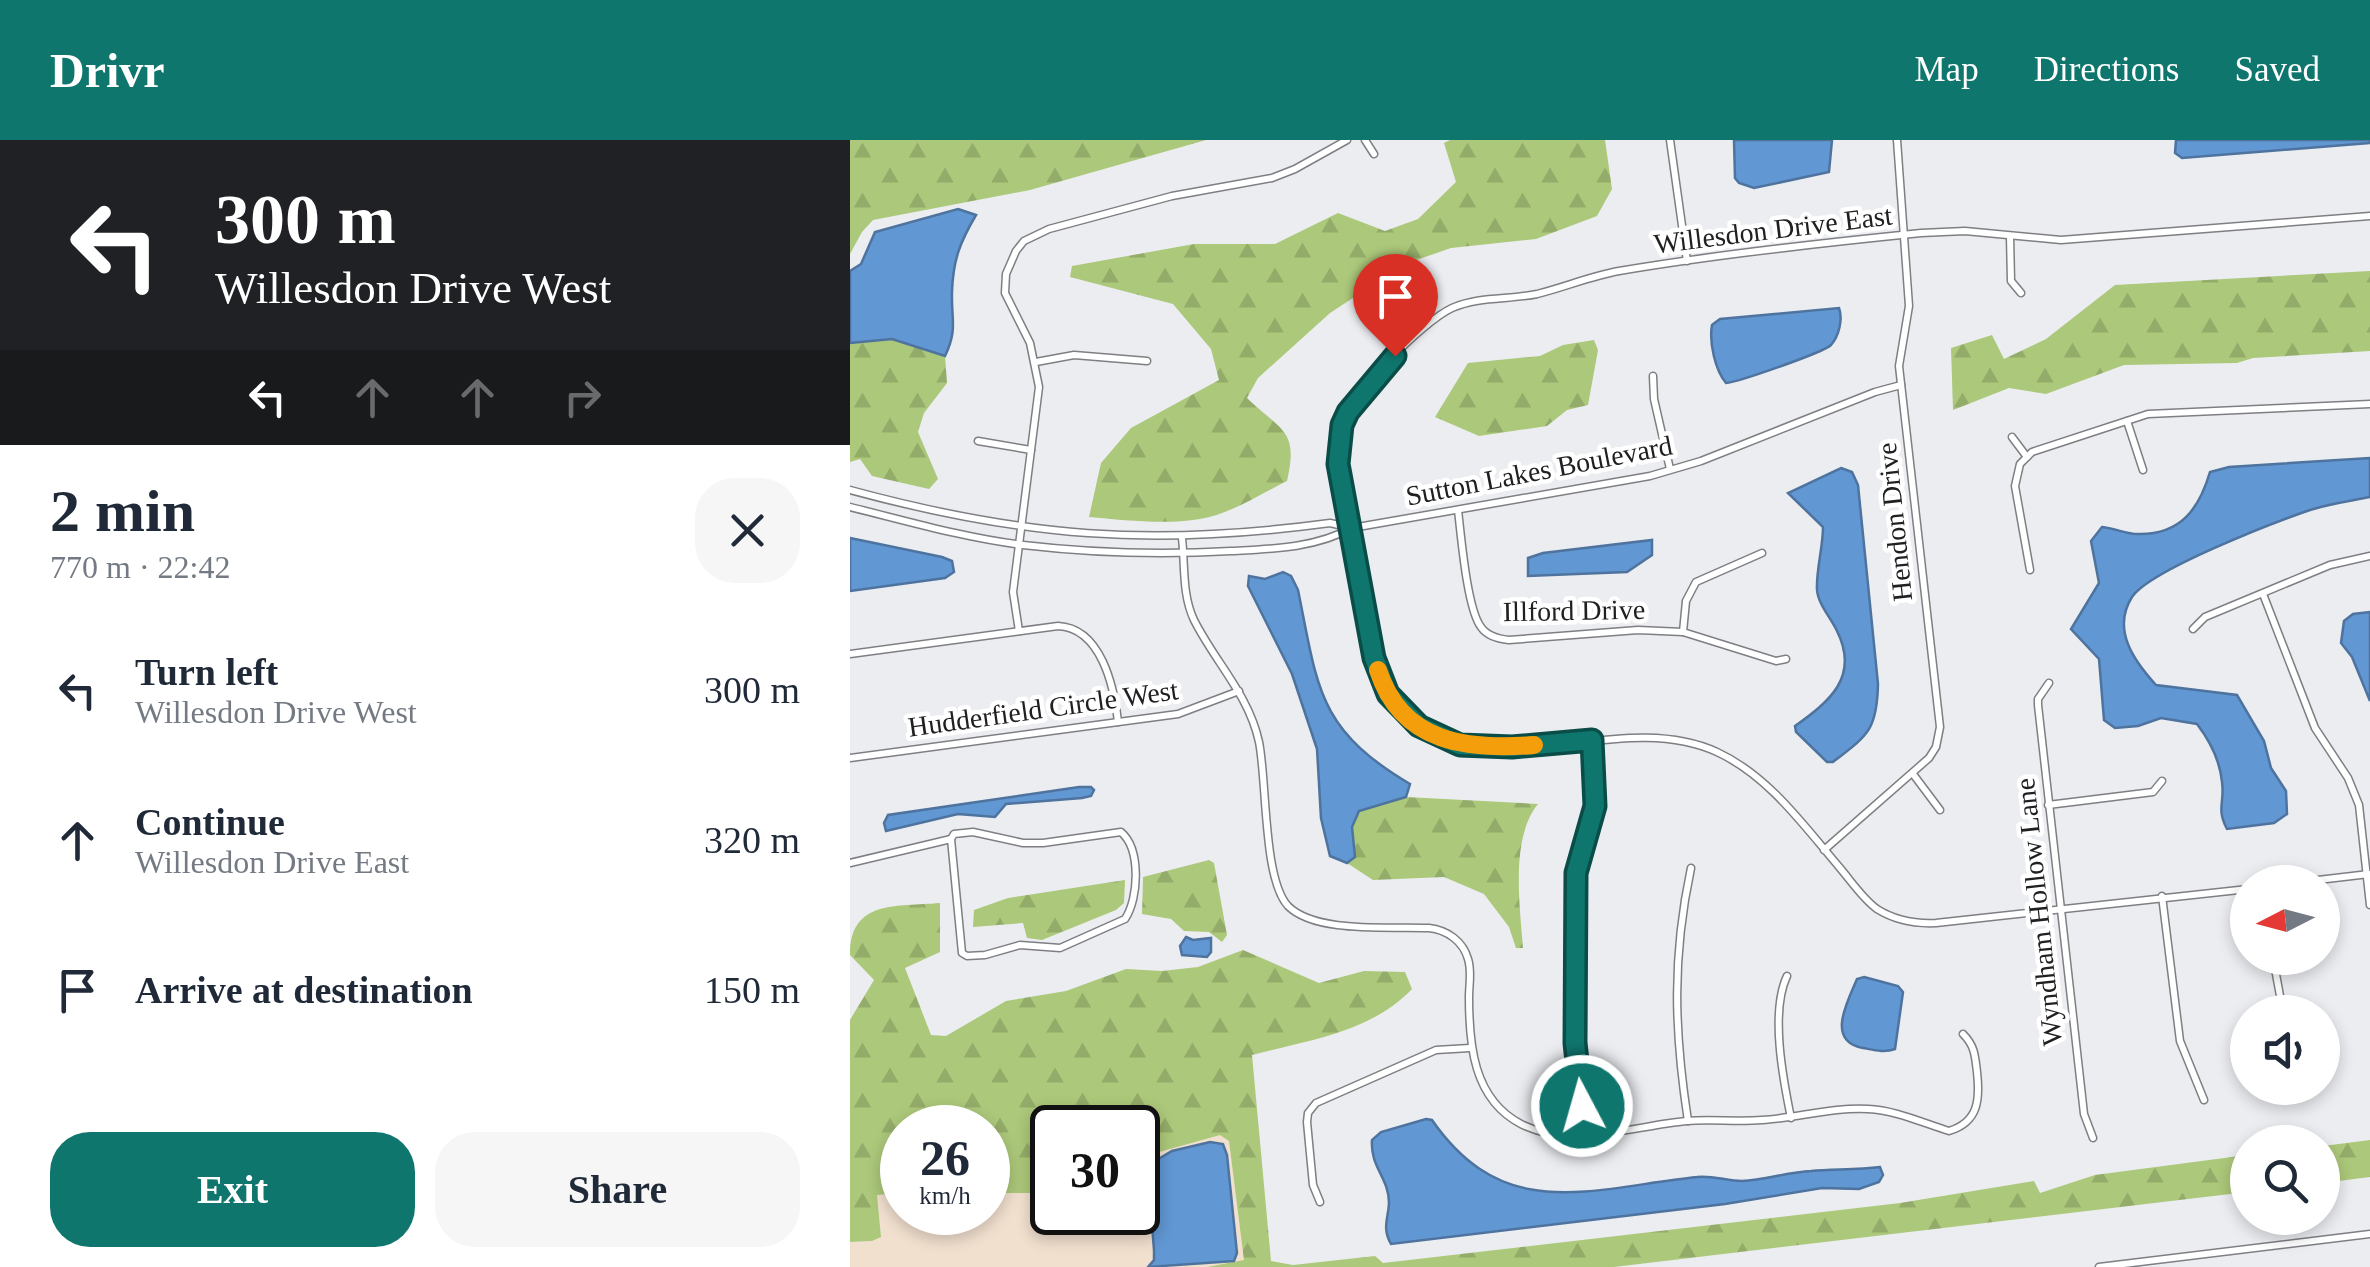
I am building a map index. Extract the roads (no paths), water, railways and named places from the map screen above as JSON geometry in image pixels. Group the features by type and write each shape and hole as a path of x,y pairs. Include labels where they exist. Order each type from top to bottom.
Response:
{"street":[{"path":"1018,631 1012,600 1040,387 1036,362 1005,293 1012,258 1024,241 1049,229 1172,196 1272,178 1347,140"},
{"path":"1365,140 1374,154"},
{"path":"1670,140 1687,261"},
{"name":"Hendon Drive","path":"1824,850 1913,774 1933,752 1940,727 1901,385 1900,348 1909,306 1897,140"},
{"name":"Willesdon Drive East","path":"2230,890 1936,923 1904,922 1869,902 1757,776 1711,749 1669,738 1634,736 1470,747 1428,732 1388,694 1374,658 1338,464 1342,425 1358,398 1433,318 1460,305 1534,295 1590,277 1904,234 1954,231 2061,240 2370,216"},
{"path":"2010,236 2011,281 2022,293"},
{"path":"1036,362 1074,355 1147,361"},
{"path":"1653,376 1654,399 1670,469"},
{"name":"Sutton Lakes Boulevard","path":"850,508 1020,545 1184,554 1257,550 1330,540 1352,528 1565,493 1670,469 1901,385"},
{"path":"2030,570 2015,486 2020,464 2032,452 2148,414 2370,404"},
{"path":"2127,420 2143,470"},
{"path":"2012,437 2027,457"},
{"path":"978,442 1031,450"},
{"name":"Sutton Lakes Boulevard","path":"850,490 924,510 1022,529 1125,537 1182,538 1330,524 1352,528"},
{"path":"878,514 880,498"},
{"name":"Illford Drive","path":"1458,510 1474,610 1487,633 1509,640 1638,630 1683,632 1776,661 1786,659"},
{"path":"1182,538 1188,604 1194,620 1254,721 1261,750 1273,872 1281,896 1300,915 1324,924 1429,928 1460,943 1469,960 1470,1048 1484,1086 1518,1123 1550,1134 1586,1134 1688,1120 1791,1118 1863,1108 1948,1131 1958,1128 1975,1112 1980,1097 1973,1044 1963,1034"},
{"path":"1683,632 1686,601 1696,582 1762,553"},
{"path":"2193,629 2206,617 2330,565 2370,556"},
{"path":"2263,594 2315,728 2348,778 2359,805 2370,906"},
{"path":"850,654 1058,626 1078,630 1086,635 1110,680 1118,722"},
{"name":"Wyndham Hollow Lane","path":"2048,683 2038,699 2048,804 2084,1114 2093,1138"},
{"name":"Hudderfield Circle West","path":"850,758 1192,710 1239,691"},
{"path":"1586,1134 1575,1043 1576,873 1595,806 1592,740"},
{"path":"1913,774 1940,810"},
{"path":"2048,804 2154,792 2162,781"},
{"path":"850,862 951,839 954,834 973,832 1023,843 1043,843 1121,832 1130,844 1134,870 1130,913 1125,919 1060,948 1020,944 967,956 962,953 951,839"},
{"path":"1688,1120 1676,1000 1679,925 1691,868"},
{"path":"2340,877 2369,874"},
{"path":"2162,896 2180,1041 2204,1100"},
{"path":"1787,976 1781,988 1779,1018 1791,1118"},
{"path":"1320,1202 1313,1185 1307,1122 1308,1113 1316,1104 1436,1050 1470,1048"},
{"path":"2100,1267 2370,1234"},
{"path":"2186,1256 2187,1267"}],"water":[{"path":"1734,140 1832,140 1829,172 1754,188 1739,183 1735,178"},
{"path":"2176,140 2370,143 2182,158 2175,153"},
{"path":"958,209 976,215 956,261 953,331 945,356 892,339 850,343 850,271 861,264 875,232"},
{"path":"1839,308 1838,332 1825,349 1734,381 1726,383 1722,377 1711,339 1712,325 1720,319"},
{"path":"2370,458 2370,497 2310,510 2215,548 2143,586 2126,609 2128,645 2156,685 2237,695 2264,741 2271,768 2286,791 2287,814 2274,823 2227,829 2222,816 2219,766 2197,724 2161,718 2115,728 2104,720 2099,659 2071,629 2099,583 2091,541 2102,527 2140,534 2167,530 2194,508 2210,472 2229,467"},
{"path":"1841,468 1852,472 1858,485 1878,684 1873,722 1868,730 1845,753 1827,762 1796,732 1795,726 1819,708 1837,687 1845,662 1843,647 1817,590 1823,527 1788,493"},
{"path":"850,538 942,557 952,561 954,572 945,578 850,591"},
{"path":"1652,540 1652,555 1627,572 1528,576 1528,558 1543,553"},
{"path":"1283,572 1291,576 1298,590 1318,680 1339,724 1379,764 1410,784 1406,797 1359,811 1352,827 1355,857 1347,863 1330,856 1321,818 1317,749 1292,674 1248,586 1249,576 1265,579"},
{"path":"2370,612 2370,701 2352,657 2341,643 2344,621 2353,614"},
{"path":"1079,787 1094,790 1091,796 1082,798 1006,804 995,817 958,814 886,831 884,823 888,815"},
{"path":"1186,937 1211,938 1211,952 1207,957 1182,955 1180,946"},
{"path":"1864,977 1898,986 1903,992 1895,1049 1863,1048 1845,1037 1845,1009 1857,979"},
{"path":"1432,1120 1460,1153 1489,1175 1520,1187 1552,1192 1697,1177 1742,1181 1880,1167 1883,1175 1879,1182 1859,1189 1822,1188 1725,1204 1391,1244 1386,1228 1388,1194 1374,1158 1372,1140 1381,1132"},
{"path":"1210,1142 1223,1144 1237,1253 1234,1261 1148,1267 1154,1260 1152,1235 1160,1235 1160,1158 1172,1151"}]}
